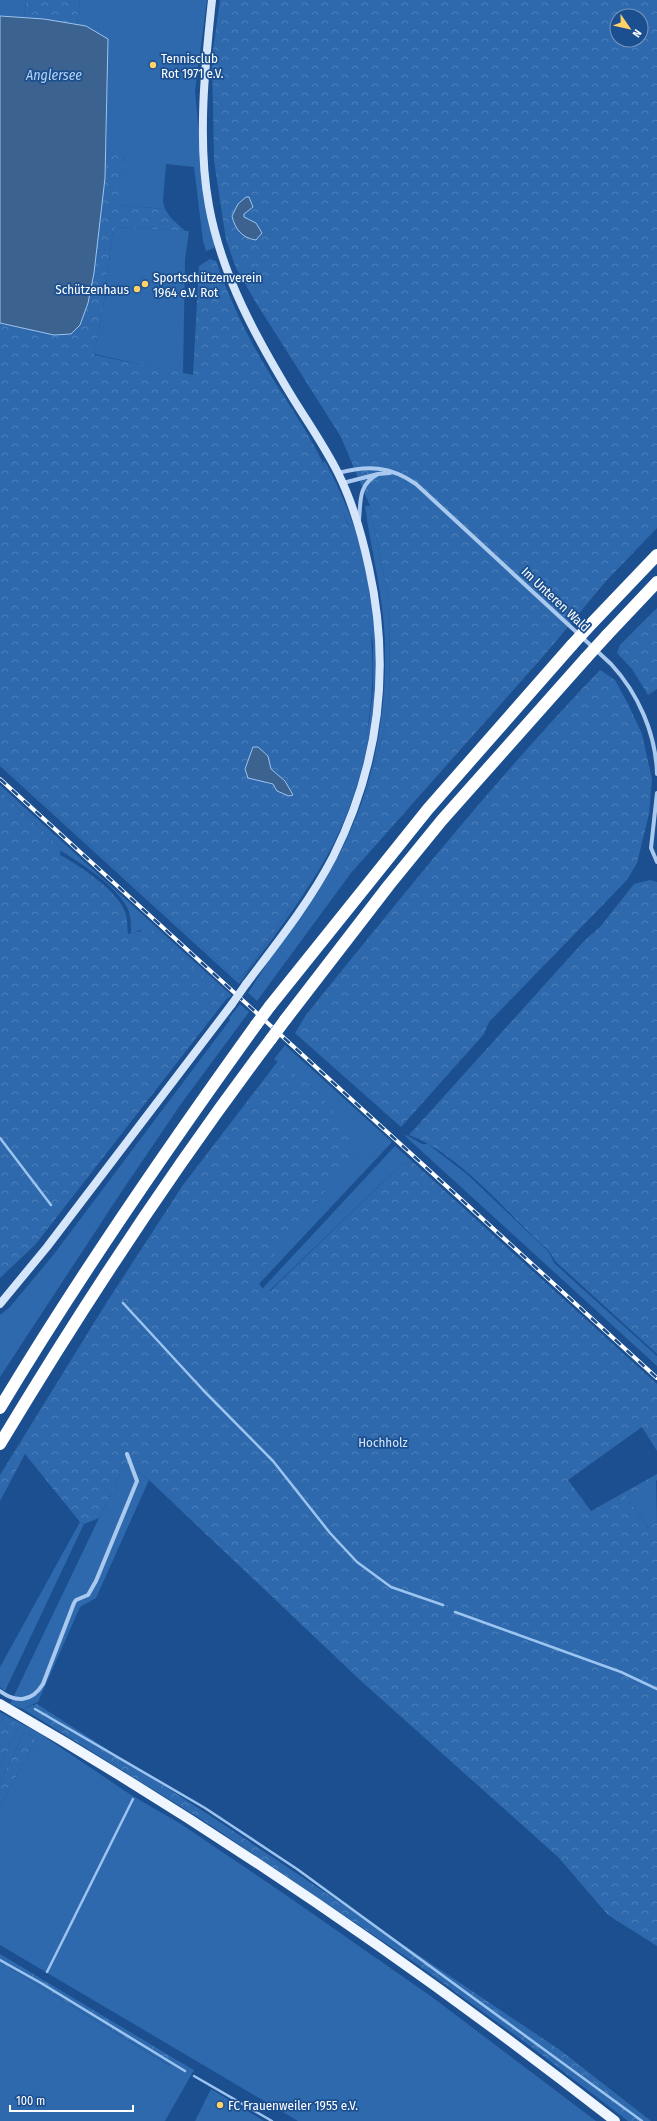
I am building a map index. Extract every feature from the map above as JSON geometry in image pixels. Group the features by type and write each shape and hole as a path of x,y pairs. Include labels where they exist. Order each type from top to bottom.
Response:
{"highway":[{"path":"0,1408 137,1195 270,1006 424,814 572,645 657,554"},
{"path":"0,1444 65,1336 98,1286 207,1126 285,1020 389,885 442,820 586,658 657,582"}],"main road":[{"path":"0,1304 48,1247 232,1004 295,918 332,857 360,793 369,759 380,691 381,644 376,600 359,524 338,473 257,338 241,306 229,276 211,214 205,156 203,107 212,0"},
{"path":"0,1704 142,1790 278,1878 412,1969 543,2065 615,2121"}],"street":[{"name":"Im Unteren Wald","path":"338,473 358,468 378,467 393,473 404,475 416,484 551,607 621,674 642,711 652,737 657,774"},
{"name":"Im Unteren Wald","path":"342,483 378,474 393,473"},
{"path":"359,524 360,499 362,490 367,480 378,474"},
{"path":"657,793 651,848 657,862"},
{"path":"0,1691 12,1698 26,1699 35,1695 43,1684 74,1604 88,1595 96,1581 137,1481 127,1454"}],"green space":[{"path":"0,0 26,0 24,18 0,16"},
{"path":"26,0 80,0 77,25 24,18"},
{"name":"Tennisclub Rot 1971 e.V.","path":"80,0 207,0 195,91 202,168 215,243 214,248 206,251 203,241 194,167 166,164 163,202 165,209 116,205 124,155 106,153 108,39 77,25"},
{"path":"220,0 657,0 657,528 606,581 547,652 351,873 338,860 366,794 385,726 390,691 389,601 370,506 341,437 255,301 236,268 226,240 214,161 212,57"},
{"path":"106,153 124,154 117,205 165,209 171,218 185,231 118,227 113,230 103,308 94,355 193,375 199,266 210,259 216,261 231,299 254,347 309,436 323,463 341,507 356,551 366,596 372,642 372,687 367,733 356,778 339,823 319,861 273,933 249,968 238,980 0,763 0,323 54,335 99,223 105,178","holes":["253,747 267,755 269,766 282,779 287,788 266,783 245,769"]},
{"name":"Sportschützenverein 1964 e.V. Rot","path":"118,227 189,231 185,260 183,374 94,354 103,308 113,230"},
{"path":"325,461 353,523 365,562 372,598 376,635 376,674 373,712 366,751 356,788 343,823 327,856 296,906 239,984 0,766 0,763 238,980 249,969 288,911 324,852 352,790 369,723 373,690 373,644 348,524 323,462"},
{"path":"365,506 370,506 389,601 390,691 385,726 366,794 339,860 351,873 257,1001 248,993 277,948 315,894 336,860 349,835 359,809 368,783 375,755 383,700 385,644 380,592"},
{"path":"657,608 657,689 648,695 632,669 617,653 620,645"},
{"path":"600,670 615,680 628,704 642,734 652,779 649,814 637,863 627,880 489,1022 484,1034 401,1127 295,1033 306,1015 449,840 523,753"},
{"path":"0,785 231,995 229,998 193,967 140,930 131,934 128,909 116,892 98,876 61,851 61,848 0,791"},
{"path":"0,791 61,848 60,855 97,879 115,896 126,915 128,934 151,929 228,997 35,1245 0,1278"},
{"path":"650,880 657,882 657,1354 556,1262 549,1251 465,1170 428,1144 409,1135 585,940 600,927 634,884"},
{"path":"240,1004 249,1012 181,1104 0,1377 0,1315 10,1307 54,1254 230,1020 229,1018"},
{"path":"285,1045 392,1142 258,1285 255,1278 354,1153 319,1093 274,1059"},
{"name":"Hochholz","path":"278,1061 319,1093 342,1123 354,1154 256,1278 262,1288 270,1291 402,1164 413,1162 657,1384 657,1451 642,1427 568,1480 591,1511 657,1474 657,1480 626,1497 648,1528 657,1521 657,1946 608,1915 558,1857 361,1681 149,1480 128,1464 121,1472 99,1518 84,1524 80,1522 25,1454 0,1501 0,1475 105,1305 183,1185"},
{"path":"406,1135 422,1144 428,1144 468,1175 549,1252 554,1263 657,1356 657,1366 405,1136"},
{"path":"395,1146 413,1162 402,1164 269,1291 262,1289"},
{"path":"127,1464 149,1480 96,1598 80,1607 38,1702 23,1709 10,1704 121,1472"},
{"path":"656,1479 657,1521 648,1528 626,1497"},
{"path":"80,1522 84,1524 5,1691 0,1687 0,1667"},
{"path":"37,1704 223,1824 560,2050 651,2121 628,2121 530,2046 418,1965 204,1821 23,1709"},
{"path":"0,1712 39,1733 131,1795 181,1824 283,1893 432,1997 596,2121 298,2121 0,1945 0,1807 36,1739 25,1732 0,1781 0,1767 20,1725 4,1715 0,1724"},
{"path":"4,1715 20,1725 0,1767 0,1724"},
{"path":"25,1732 36,1739 0,1807 0,1781"},
{"path":"0,1954 175,2059 171,2066 0,1962"},
{"path":"0,1962 170,2066 175,2059 194,2070 165,2121 0,2121"},
{"name":"FC Frauenweiler 1955 e.V.","path":"211,2089 264,2121 195,2121"}],"water":[{"name":"Anglersee","path":"0,16 44,19 86,26 108,39 105,178 94,273 88,303 80,325 71,334 54,335 0,323"},
{"path":"246,197 249,197 253,207 244,214 244,217 256,223 262,233 256,240 243,235 237,229 232,216 238,204"},
{"path":"253,747 258,747 268,756 271,769 285,781 293,795 289,796 277,791 273,784 248,778 245,769"}],"waterway":[{"path":"0,1138 51,1205"},
{"path":"123,1303 204,1391 273,1461 330,1533 357,1562 391,1587 443,1605"},
{"path":"455,1612 621,1672 657,1689"},
{"path":"35,1709 205,1808 297,1869 642,2121"},
{"path":"47,1972 133,1799"},
{"path":"0,1960 41,1983 185,2071"},
{"path":"194,2076 272,2121"}],"railway":[{"path":"0,779 657,1378"}],"place":[{"name":"Tennisclub Rot 1971 e.V.","path":"153,65"},
{"name":"Sportschützenverein 1964 e.V. Rot","path":"145,284"},
{"name":"Schützenhaus","path":"137,289"},
{"name":"FC Frauenweiler 1955 e.V.","path":"220,2105"}]}
